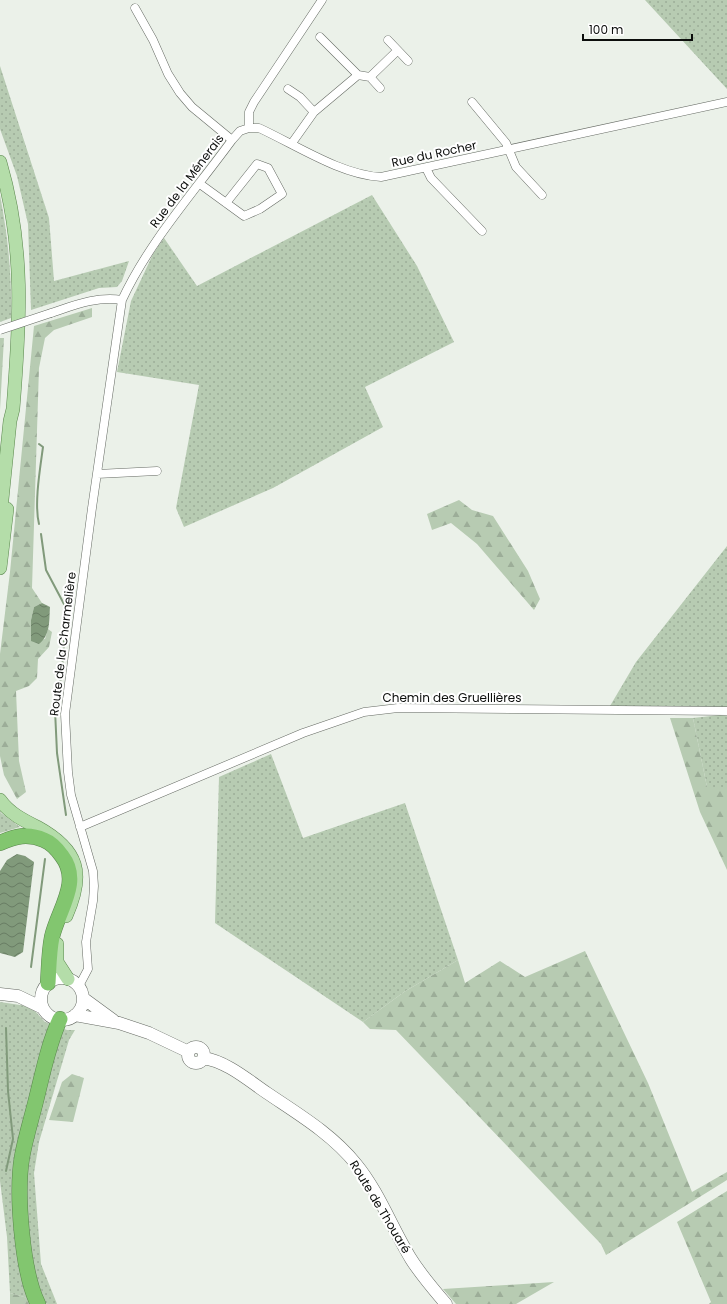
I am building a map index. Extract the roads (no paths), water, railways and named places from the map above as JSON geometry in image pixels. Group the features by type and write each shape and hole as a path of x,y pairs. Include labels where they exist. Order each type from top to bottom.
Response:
{"highway":[{"path":"0,843 25,835 37,837 56,848 70,870 68,898 52,936 46,984"},
{"path":"38,1304 32,1293 25,1259 20,1187 22,1158 47,1055 60,1020"}],"main road":[{"path":"0,162 15,224 19,263 19,329 13,409 14,421 11,471 0,568"},
{"path":"0,518 10,421 13,409"},
{"path":"0,800 19,818 58,840 73,861 77,875 76,891 60,931 56,956 60,969 74,983 83,998 119,1023"},
{"path":"18,996 34,992 57,978 74,983"},
{"path":"43,1008 41,996 46,984"},
{"path":"1,994 18,996 43,1008 53,1018 60,1020 75,1015 79,1010 83,998"},
{"path":"75,1015 119,1023"},
{"name":"Route de Thouaré","path":"119,1023 149,1033 189,1052 189,1057 192,1062 199,1062 203,1058 216,1061 311,1122 341,1146 367,1180 411,1258 446,1304"}],"street":[{"path":"249,128 249,112 254,102 322,0"},
{"path":"135,8 153,40 168,74 180,93 192,107 232,140"},
{"path":"320,36 358,75 370,77 380,88"},
{"path":"388,40 408,61"},
{"path":"370,77 397,51"},
{"path":"292,143 314,112 358,75"},
{"path":"288,89 300,97 314,112"},
{"path":"472,102 506,142 516,167 542,195"},
{"name":"Rue du Rocher","path":"249,128 259,128 342,169 370,176 390,176 727,102"},
{"name":"Rue de la Ménerais","path":"122,300 133,277 156,242 232,140 240,131 249,128"},
{"path":"200,184 226,203 244,216 260,209 282,194 268,168 257,164 226,203"},
{"path":"426,168 431,178 482,231"},
{"path":"0,330 90,301 108,298 122,300"},
{"name":"Route de la Charmelière","path":"74,983 88,968 86,942 94,886 93,870 71,795 68,772 65,714 122,300"},
{"path":"97,474 157,471"},
{"name":"Chemin des Gruellières","path":"80,827 303,733 364,712 398,708 727,711"}],"water":[{"path":"42,603 50,607 49,622 46,636 39,644 31,641 31,620 34,607"},
{"path":"17,854 25,856 34,862 23,952 15,957 0,953 0,871 7,860"}],"waterway":[{"path":"39,444 43,447 37,497 39,524"},
{"path":"41,534 46,570 65,606"},
{"path":"66,613 62,671 55,710 57,753 66,815"},
{"path":"31,967 45,859"},
{"path":"6,1028 8,1091 13,1139 6,1171"}]}
